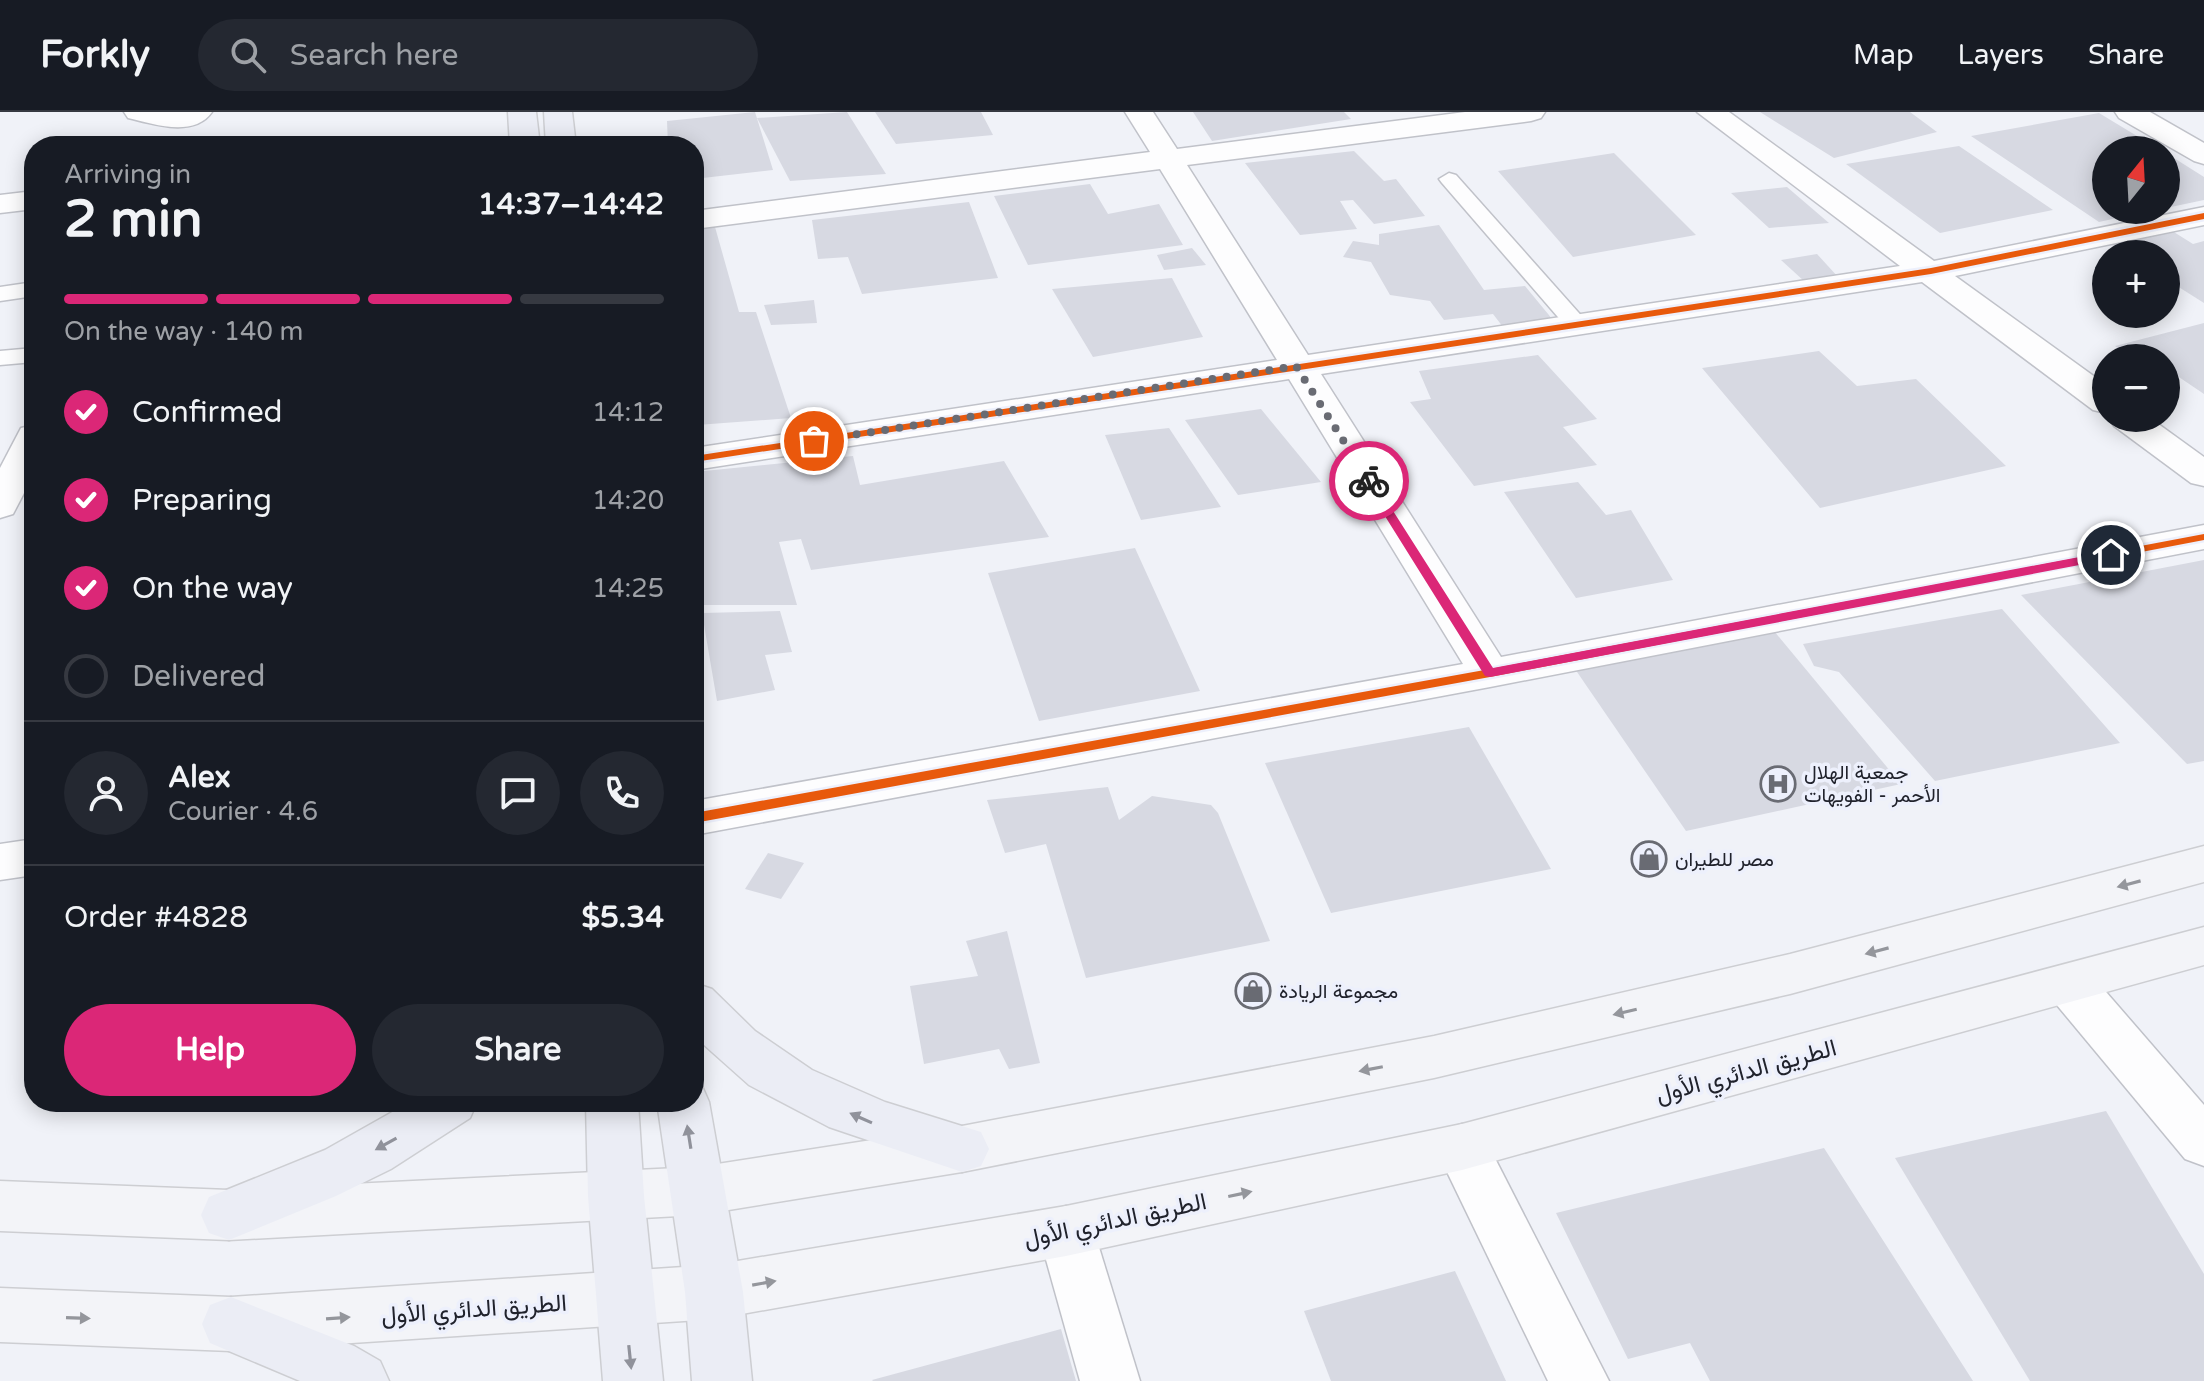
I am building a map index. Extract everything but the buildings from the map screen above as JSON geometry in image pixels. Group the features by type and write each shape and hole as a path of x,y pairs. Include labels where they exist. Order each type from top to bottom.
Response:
{"highway":[{"path":"522,112 524,136"},
{"path":"558,112 560,136"},
{"path":"704,1013 743,1051 806,1093 880,1126 962,1149"},
{"path":"229,1215 331,1175 423,1124 438,1112"},
{"path":"612,1112 616,1196 633,1381"},
{"path":"685,1112 714,1292 722,1381"},
{"path":"231,1324 333,1366 359,1381"}],"main road":[{"path":"0,1206 229,1215 698,1191 962,1149 1434,1057 1790,974 2204,864"},
{"name":"الطريق الدائري الأول","path":"0,1315 231,1324 714,1292 1066,1231 1462,1147 2204,946"}],"street":[{"path":"138,112 180,123"},
{"path":"1139,112 1490,673"},
{"path":"704,219 1531,112"},
{"path":"1711,112 2092,392"},
{"path":"2129,112 2204,155"},
{"path":"0,204 24,201"},
{"path":"704,457 1931,271 2204,216"},
{"path":"2146,432 2204,475"},
{"path":"0,506 24,457"},
{"path":"0,521 24,517"},
{"path":"704,816 1490,673 2204,537"},
{"path":"0,862 24,858"},
{"path":"2069,984 2204,1143"},
{"path":"1462,1147 1579,1381"},
{"path":"1066,1231 1110,1381"}],"lane":[{"path":"1449,179 1578,326"},
{"path":"0,294 24,290"},
{"path":"0,358 24,356"}],"cycle path":[{"path":"704,457 1931,271 2204,216"},
{"path":"704,816 1490,673 2204,537"}],"way so far":[{"path":"814,441 1296,366 1369,481"}],"place":[{"name":"جمعية الهلال الأحمر - الفويهات","path":"1778,784"},
{"name":"مصر للطيران","path":"1649,859"},
{"name":"مجموعة الريادة","path":"1253,991"}],"route":[{"path":"1369,481 1490,673 2111,555"}]}
